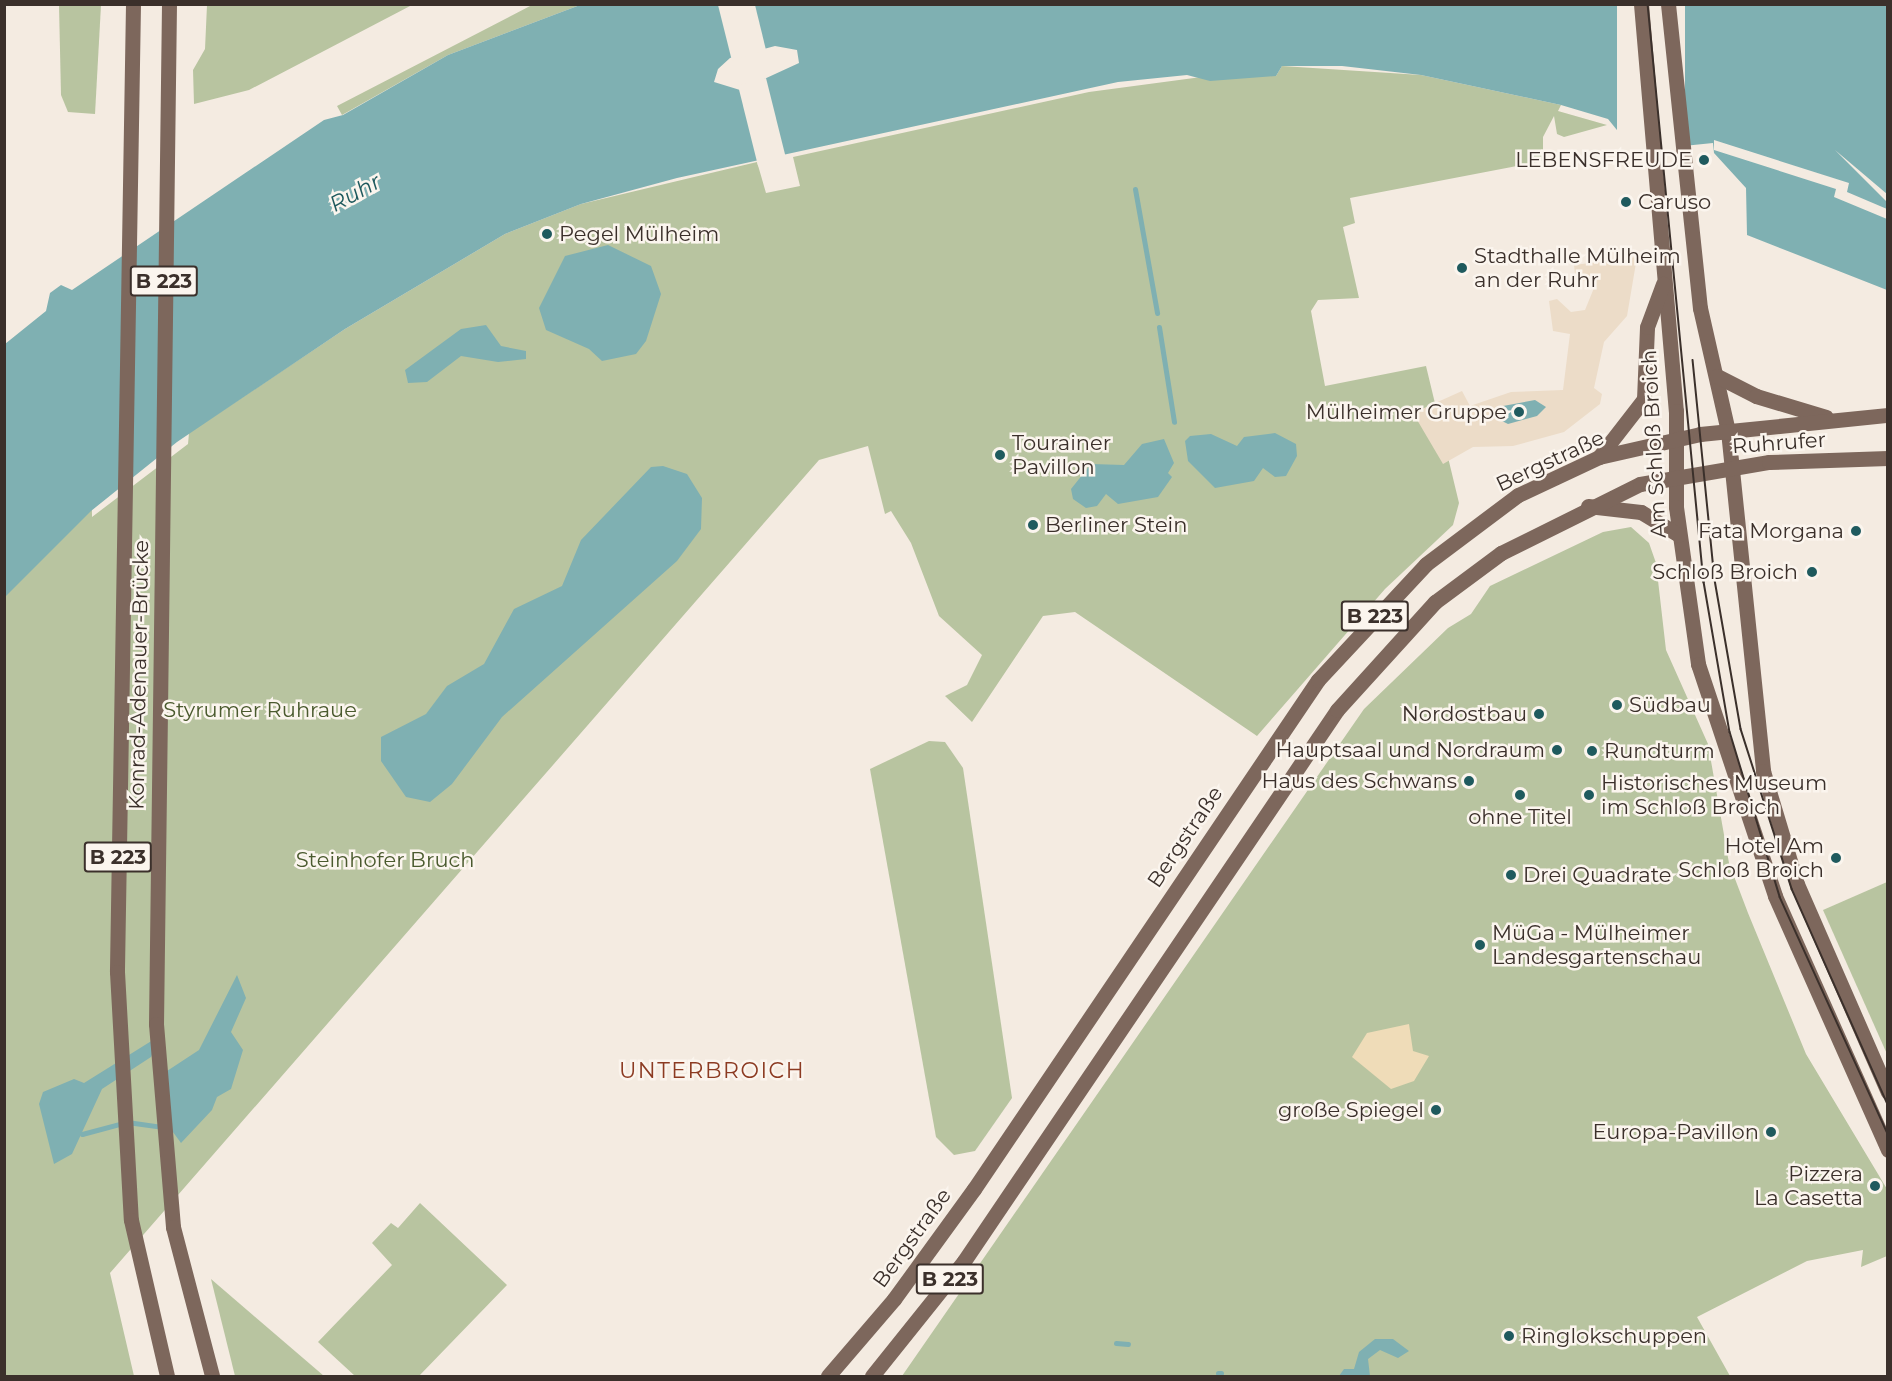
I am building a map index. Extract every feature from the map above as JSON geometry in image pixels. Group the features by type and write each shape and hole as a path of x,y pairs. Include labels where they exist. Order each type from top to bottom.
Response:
{"main road":[{"name":"Konrad-Adenauer-Brücke","path":"133,4 134,75 117,972 131,1220 152,1327 166,1377"},
{"name":"Konrad-Adenauer-Brücke","path":"169,4 156,1024 169,1193 189,1297 213,1377"},
{"name":"Am Schloß Broich","path":"1641,4 1658,166 1663,282 1677,438 1675,475 1679,535 1698,664 1774,896 1887,1150"},
{"path":"1668,4 1700,308 1728,431 1763,771 1773,819 1887,1092"},
{"path":"1599,457 1644,399 1647,327 1663,282"},
{"path":"1717,376 1756,396 1834,420"},
{"name":"Ruhrufer","path":"1677,438 1887,416"},
{"name":"Bergstraße","path":"828,1377 894,1299 974,1189 1318,680 1448,546 1518,495 1599,457 1677,438"},
{"name":"Ruhrufer","path":"1675,475 1732,466 1887,458"},
{"name":"B 223","path":"872,1377 964,1261 1337,710 1399,635 1466,576 1588,506 1675,475"},
{"path":"1588,506 1641,512 1679,535"}],"green space":[{"path":"207,4 412,5 249,90 194,104 193,70 205,49"},
{"path":"59,5 101,5 95,114 68,112 61,95"},
{"path":"532,5 580,5 448,55 342,115 337,106"},
{"path":"1282,66 1421,75 1561,105 1558,111 1607,125 1564,137 1557,134 1554,116 1543,137 1543,161 1350,198 1355,223 1343,227 1359,298 1318,300 1311,311 1325,386 1426,366 1459,503 1453,525 1385,589 1257,736 1075,612 1043,616 972,722 945,696 967,685 982,655 939,616 911,543 891,511 885,514 868,446 819,460 110,1273 134,1376 5,1376 5,468 91,389 92,517 188,444 189,433 345,329 505,234 581,204 757,162 766,193 800,186 793,157 1089,92 1209,76 1276,76"},
{"name":"MüGa - Mülheimer Landesgartenschau","path":"1631,527 1649,543 1656,563 1666,650 1708,744 1729,863 1748,913 1806,1054 1887,1189 1887,1256 1861,1267 1863,1250 1807,1261 1697,1317 1730,1376 902,1376 1364,709 1448,628 1471,614 1490,586 1603,532"},
{"path":"929,741 945,742 963,768 1012,1098 975,1151 954,1155 936,1137 870,769"},
{"path":"1887,882 1887,1054 1823,910"},
{"path":"420,1203 507,1285 419,1376 355,1376 318,1342 392,1265 372,1243 391,1223 398,1228"},
{"path":"211,1279 324,1376 235,1376"}],"sand":[{"path":"1409,1024 1413,1051 1429,1056 1414,1081 1391,1089 1352,1057 1367,1033"}],"shaded area":[{"path":"1637,257 1627,316 1604,342 1594,388 1602,394 1600,404 1564,432 1513,446 1473,447 1443,464 1413,413 1462,391 1470,406 1511,392 1563,390 1570,334 1553,331 1549,301 1557,299 1571,312 1585,310 1594,288 1575,274 1574,265"}],"water":[{"name":"Ruhr","path":"580,5 1887,5 1887,194 1835,150 1887,202 1887,290 1747,235 1746,188 1714,153 1713,143 1634,151 1608,119 1561,105 1421,75 1342,66 1282,66 1276,76 1210,81 1187,75 1118,82 677,178 581,204 505,234 345,329 177,442 91,511 5,597 5,344 46,311 50,293 61,285 72,290 324,120 343,115 448,55","holes":["775,46 797,50 799,63 740,90 714,82 718,69 730,58"]},
{"path":"608,245 651,266 661,294 646,341 636,354 602,361 589,349 546,330 539,308 565,256"},
{"path":"486,325 501,346 526,351 526,359 498,362 461,356 427,382 408,383 405,370 461,329"},
{"name":"Mülheimer Gruppe","path":"1535,400 1546,407 1537,416 1508,424 1492,416 1503,406"},
{"path":"1275,433 1296,444 1297,456 1286,476 1275,477 1263,468 1254,481 1215,488 1188,461 1185,441 1190,436 1211,434 1237,446 1244,437"},
{"path":"1164,439 1174,463 1168,473 1172,477 1158,497 1118,504 1106,494 1097,506 1086,508 1073,499 1071,489 1091,464 1124,465 1142,444"},
{"path":"663,466 687,474 702,498 701,529 677,561 502,717 452,784 430,802 406,797 381,761 381,737 426,714 447,686 484,664 514,609 562,586 581,540 651,467"},
{"path":"237,975 246,998 231,1032 243,1050 231,1089 217,1097 212,1110 181,1143 170,1128 167,1071 199,1050"},
{"path":"161,1035 151,1057 102,1089 72,1154 54,1164 39,1104 43,1092 74,1079 84,1083"},
{"path":"1375,1339 1393,1339 1409,1351 1398,1358 1380,1350 1368,1359 1370,1376 1339,1376 1344,1369 1354,1369 1359,1352"}],"pier":[{"path":"718,5 755,5 766,50 732,61"},
{"path":"1617,5 1685,5 1685,153 1617,153"},
{"path":"766,78 786,160 758,167 738,85"},
{"path":"1714,140 1849,183 1847,192 1887,209 1887,219 1834,197 1836,189 1714,150"}],"waterway":[{"path":"1135,189 1157,313"},
{"path":"1159,327 1174,422"},
{"path":"82,1134 127,1122 162,1127"},
{"path":"1116,1343 1128,1344"}],"tram line":[{"path":"1648,4 1704,582 1730,732 1780,897 1888,1134"},
{"path":"1693,360 1715,580 1741,729 1792,889 1888,1105"}],"place":[{"name":"LEBENSFREUDE","path":"1704,160"},
{"name":"Caruso","path":"1626,202"},
{"name":"Pegel Mülheim","path":"547,234"},
{"name":"Stadthalle Mülheim an der Ruhr","path":"1462,268"},
{"name":"Mülheimer Gruppe","path":"1519,412"},
{"name":"Tourainer Pavillon","path":"1000,455"},
{"name":"Berliner Stein","path":"1033,525"},
{"name":"Fata Morgana","path":"1856,531"},
{"name":"Schloß Broich","path":"1812,572"},
{"name":"Südbau","path":"1617,705"},
{"name":"Nordostbau","path":"1539,714"},
{"name":"Hauptsaal und Nordraum","path":"1557,750"},
{"name":"Rundturm","path":"1592,751"},
{"name":"Haus des Schwans","path":"1469,781"},
{"name":"ohne Titel","path":"1520,795"},
{"name":"Historisches Museum im Schloß Broich","path":"1589,795"},
{"name":"Hotel Am Schloß Broich","path":"1836,858"},
{"name":"Drei Quadrate","path":"1511,875"},
{"name":"MüGa - Mülheimer Landesgartenschau","path":"1480,945"},
{"name":"große Spiegel","path":"1436,1110"},
{"name":"Europa-Pavillon","path":"1771,1132"},
{"name":"Pizzera La Casetta","path":"1875,1186"},
{"name":"Ringlokschuppen","path":"1509,1336"}],"district":[{"name":"UNTERBROICH","path":"712,1071"}],"park label":[{"name":"Styrumer Ruhraue","path":"260,710"},
{"name":"Steinhofer Bruch","path":"385,860"}]}
